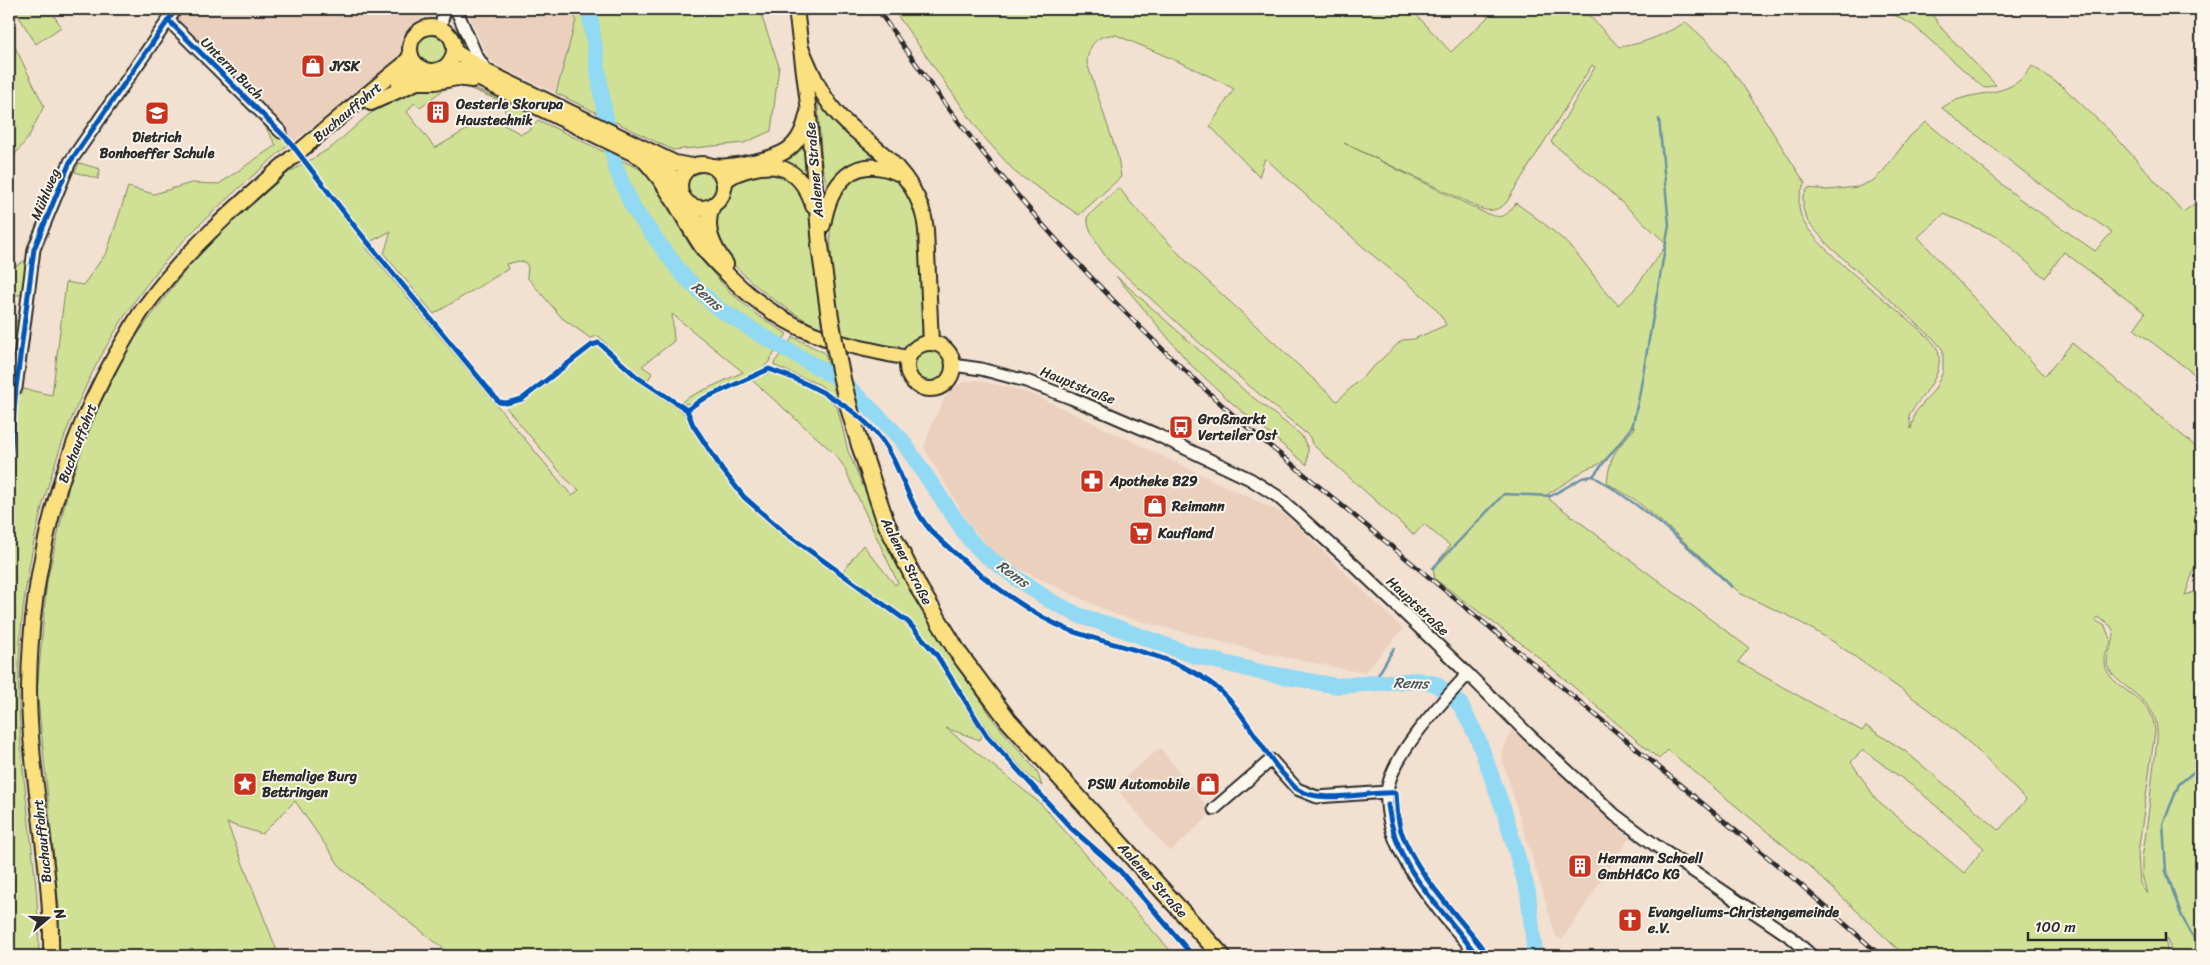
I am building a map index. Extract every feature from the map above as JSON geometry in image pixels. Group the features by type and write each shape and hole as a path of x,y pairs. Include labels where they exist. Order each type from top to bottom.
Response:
{"highway":[{"name":"Aalener Straße","path":"820,246 829,311 845,392 860,445 886,523 920,590 959,654 1008,720 1222,956"}],"main road":[{"name":"Aalener Straße","path":"796,9 808,104 820,246"},
{"path":"310,145 371,103 408,72 415,61 411,43 417,32 428,27 440,28 451,37 454,51 451,60 444,68"},
{"path":"802,50 814,78 835,111 878,148 903,176 918,197 925,217 931,342"},
{"path":"454,51 486,76"},
{"path":"415,61 431,71 444,68 486,76 582,122 635,150 661,167 680,186"},
{"name":"Buchauffahrt","path":"50,956 50,925 33,764 29,688 34,600 51,516 76,440 106,370 146,305 192,248 239,203 289,161 403,66 415,61"},
{"path":"371,103 417,82 435,82 486,76"},
{"path":"635,150 675,163 691,166 705,164 731,166 769,159 784,153 793,146 805,122 808,104"},
{"path":"635,150 659,176 703,248 750,295 782,319 806,332 830,341 908,358"},
{"path":"689,204 702,208 713,205 720,199 726,180 743,171 768,165 793,173 805,187 818,220"},
{"path":"691,166 683,174 680,186 681,193 689,204 719,265"},
{"path":"712,166 722,176 724,188"},
{"path":"820,246 830,199 835,187 843,178 854,171 878,166 903,176"},
{"path":"713,205 708,222 710,236 716,249 728,266 774,305 830,341"},
{"path":"931,342 944,347 952,358 953,365 948,380 943,385 928,389 915,383 910,378 908,358 917,346 931,342"}],"street":[{"name":"Mühlweg","path":"16,388 34,249 70,162 176,9"},
{"path":"440,28 445,9"},
{"path":"456,9 486,76"},
{"name":"Unterm Buch","path":"168,20 281,132"},
{"name":"Hauptstraße","path":"953,365 981,369 1026,381 1071,398 1155,434 1263,487 1290,506 1468,674 1528,734 1616,814 1655,846 1792,938 1812,956"},
{"path":"1468,674 1409,744 1400,759 1387,792 1391,827 1397,844 1412,872 1436,907 1477,956"},
{"path":"1214,809 1271,760 1297,789 1317,797 1387,792"}],"shaded area":[{"path":"185,9 427,9 421,19 403,37 400,58 293,142 176,21"},
{"path":"466,9 572,9 576,20 556,93 498,66 489,59"},
{"path":"977,380 1012,388 1039,397 1286,515 1403,629 1364,673 1270,654 1116,615 1017,568 989,548 970,526 924,448 932,424 946,396 953,388 964,382"},
{"path":"1513,727 1592,804 1630,837 1562,940 1556,936 1502,759"},
{"path":"1160,748 1206,805 1207,818 1170,852 1114,786"}],"green space":[{"path":"14,9 50,9 61,27 36,44"},
{"path":"572,9 759,9 779,66 771,131 744,143 673,150 556,93 576,20"},
{"path":"893,9 1411,9 1451,52 1488,17 1481,9 1583,9 1619,47 1637,44 1654,38 1686,22 1710,44 1742,84 1805,183 1800,195 1799,207 1807,228 1851,272 1925,334 1936,346 1939,355 1937,372 1934,380 1909,415 1911,429 1915,413 1935,389 1943,372 1943,350 1934,339 1829,246 1808,222 1803,209 1803,197 1808,188 1827,190 1858,187 1874,180 1910,136 1926,122 2020,199 2095,251 2112,232 2037,182 1942,108 1951,102 2001,90 2010,86 2021,79 2032,66 2062,86 2114,135 2183,212 2197,202 2201,205 2201,379 2134,329 2145,313 2064,252 2045,278 1998,237 1944,214 1918,237 2045,376 2072,343 2201,451 2201,555 2199,555 2185,595 2201,590 2201,956 2171,956 2171,950 2164,932 2168,956 1905,956 1810,867 1668,750 1659,759 1530,650 1435,579 1433,568 1450,546 1424,524 1414,535 1312,444 1310,437 1213,355 1108,260 1095,240 1090,228 1087,217 1119,187 1129,201 1186,261 1337,401 1402,340 1414,339 1446,325 1442,317 1424,297 1370,253 1265,158 1259,177 1210,126 1234,89 1191,67 1116,35 1104,36 1095,42 1089,51 1087,63 1118,157 1121,177 1079,215 1016,173 982,135","holes":["1592,65 1595,67 1551,142 1597,180 1667,244 1633,291 1618,305 1566,243 1516,203 1503,216 1485,213 1344,143 1482,209 1495,210 1506,203","1632,425 1635,428 1612,459 1607,483 1634,499 1675,533 1741,594 1791,617 1834,642 1930,710 1973,746 2026,800 1999,830 1905,751 1866,726 1862,731 1738,662 1749,648 1550,500 1548,494 1586,469 1604,461","2097,617 2111,626 2114,633 2107,658 2109,669 2120,682 2151,709 2155,718 2157,744 2142,858 2142,874 2147,894 2140,884 2138,853 2155,731 2154,723 2145,705 2110,676 2105,660 2111,641 2105,626 2095,620","1863,750 1918,790 1984,848 1964,873 1876,799 1851,762"]},
{"path":"1884,9 1928,9 1943,30 1996,85 1984,88 1914,26"},
{"path":"9,25 16,49 44,106 28,138 9,162"},
{"path":"431,32 443,37 448,49 443,61 431,66 419,61 414,49 419,37"},
{"path":"459,83 505,101 505,98 526,109 528,113 525,117 514,119 505,112 505,103 461,85 443,90 420,107 414,103 407,112 435,148 489,117 521,134 530,130 538,120 640,169 653,183 694,252 729,291 756,314 787,334 768,363 760,370 690,404 680,403 743,372 672,314 674,341 642,366 652,373 647,382 629,368 599,336 590,338 562,318 527,277 528,267 525,262 519,261 506,264 508,269 434,314 384,254 391,231 364,245 572,496 579,490 565,478 505,406 524,400 595,346 601,347 633,378 683,412 720,470 742,498 782,533 914,631 931,651 982,735 980,740 946,728 1041,804 1175,956 453,956 342,869 295,801 262,834 227,823 279,956 59,956 59,908 37,690 47,581 69,486 95,414 131,343 193,260 236,216 283,176 332,147 368,115 413,88"},
{"path":"817,90 890,166 875,164 829,192 822,166"},
{"path":"265,122 288,145 188,236 158,270 124,317 95,367 71,421 51,477 35,535 25,593 20,651 20,740 37,894 39,956 9,956 9,503 19,388 52,395 66,282 83,285 107,252 128,187 154,194 191,183 219,184 276,145 263,123"},
{"path":"804,138 812,186 779,162"},
{"path":"79,163 100,169 98,179 75,172"},
{"path":"702,169 709,170 714,174 718,179 718,193 714,198 709,202 702,203 695,202 690,198 686,193 685,186 686,179 690,174 695,170"},
{"path":"773,170 795,182 809,206 822,329 790,311 752,282 735,266 722,248 715,231 715,215 725,202 735,180 750,173"},
{"path":"873,173 892,179 903,187 911,198 917,214 922,249 924,309 921,334 910,345 891,346 840,336 834,305 829,213 849,180 861,174"},
{"path":"29,258 26,294 9,296 9,270"},
{"path":"1116,276 1246,392 1301,435 1308,448 1307,465 1232,403 1190,364"},
{"path":"21,318 19,350 9,349 9,325"},
{"path":"793,337 825,353 836,398 820,385 775,366 774,363"},
{"path":"929,349 941,354 946,366 941,378 929,383 917,378 912,366 917,354"},
{"path":"771,373 809,385 837,406 848,451 878,520 913,591 940,638 995,722 1037,771 1042,786 1029,776 990,733 930,643 914,624 843,571 863,545 895,585 898,583 843,465 833,452 753,381 749,380"}],"waterway":[{"name":"Rems","path":"589,9 603,104 616,169 633,208 681,273 716,307 759,334 842,381 869,407 901,439 969,539 984,554 1049,600 1080,616 1192,655 1260,672 1337,686 1417,680 1436,684 1460,704 1478,739 1504,811 1528,892 1535,956"},
{"path":"1433,568 1504,494 1551,496 1582,478 1593,476 1632,428 1669,225 1659,119"},
{"path":"1593,476 1648,514 1732,587"},
{"path":"1374,682 1394,648"},
{"path":"2201,766 2179,784 2163,824 2166,871 2182,917 2201,950"}],"railway":[{"path":"877,9 948,108 1003,178 1067,252 1170,356 1241,422 1793,878 1881,956"}],"cycle path":[{"path":"9,471 16,388 34,249 70,162 176,9"},
{"path":"168,20 290,142 356,228 499,402 506,403 522,399 592,345 599,343 637,377 687,410 693,425 722,469 744,497 784,532 908,622 936,654 987,736 1071,828 1120,871 1193,956"},
{"path":"687,410 701,400 769,369 821,391 838,402 869,426 881,440 891,455 915,507 927,527 965,562 1016,601 1069,630 1158,657 1192,671 1208,681 1220,690 1240,713 1274,763 1297,789 1307,794 1331,797 1396,793 1401,831 1418,865 1488,956"},
{"path":"1388,805 1392,828 1410,869 1435,904 1477,956"}],"place":[{"name":"JYSK","path":"313,66"},
{"name":"Oesterle Skorupa Haustechnik","path":"438,112"},
{"name":"Dietrich Bonhoeffer Schule","path":"157,113"},
{"name":"Großmarkt Verteiler Ost","path":"1181,427"},
{"name":"Apotheke B29","path":"1092,481"},
{"name":"Reimann","path":"1155,506"},
{"name":"Kaufland","path":"1141,533"},
{"name":"Ehemalige Burg Bettringen","path":"245,784"},
{"name":"PSW Automobile","path":"1208,784"},
{"name":"Hermann Schoell GmbH&Co KG","path":"1580,866"},
{"name":"Evangeliums-Christengemeinde e.V.","path":"1630,920"}]}
